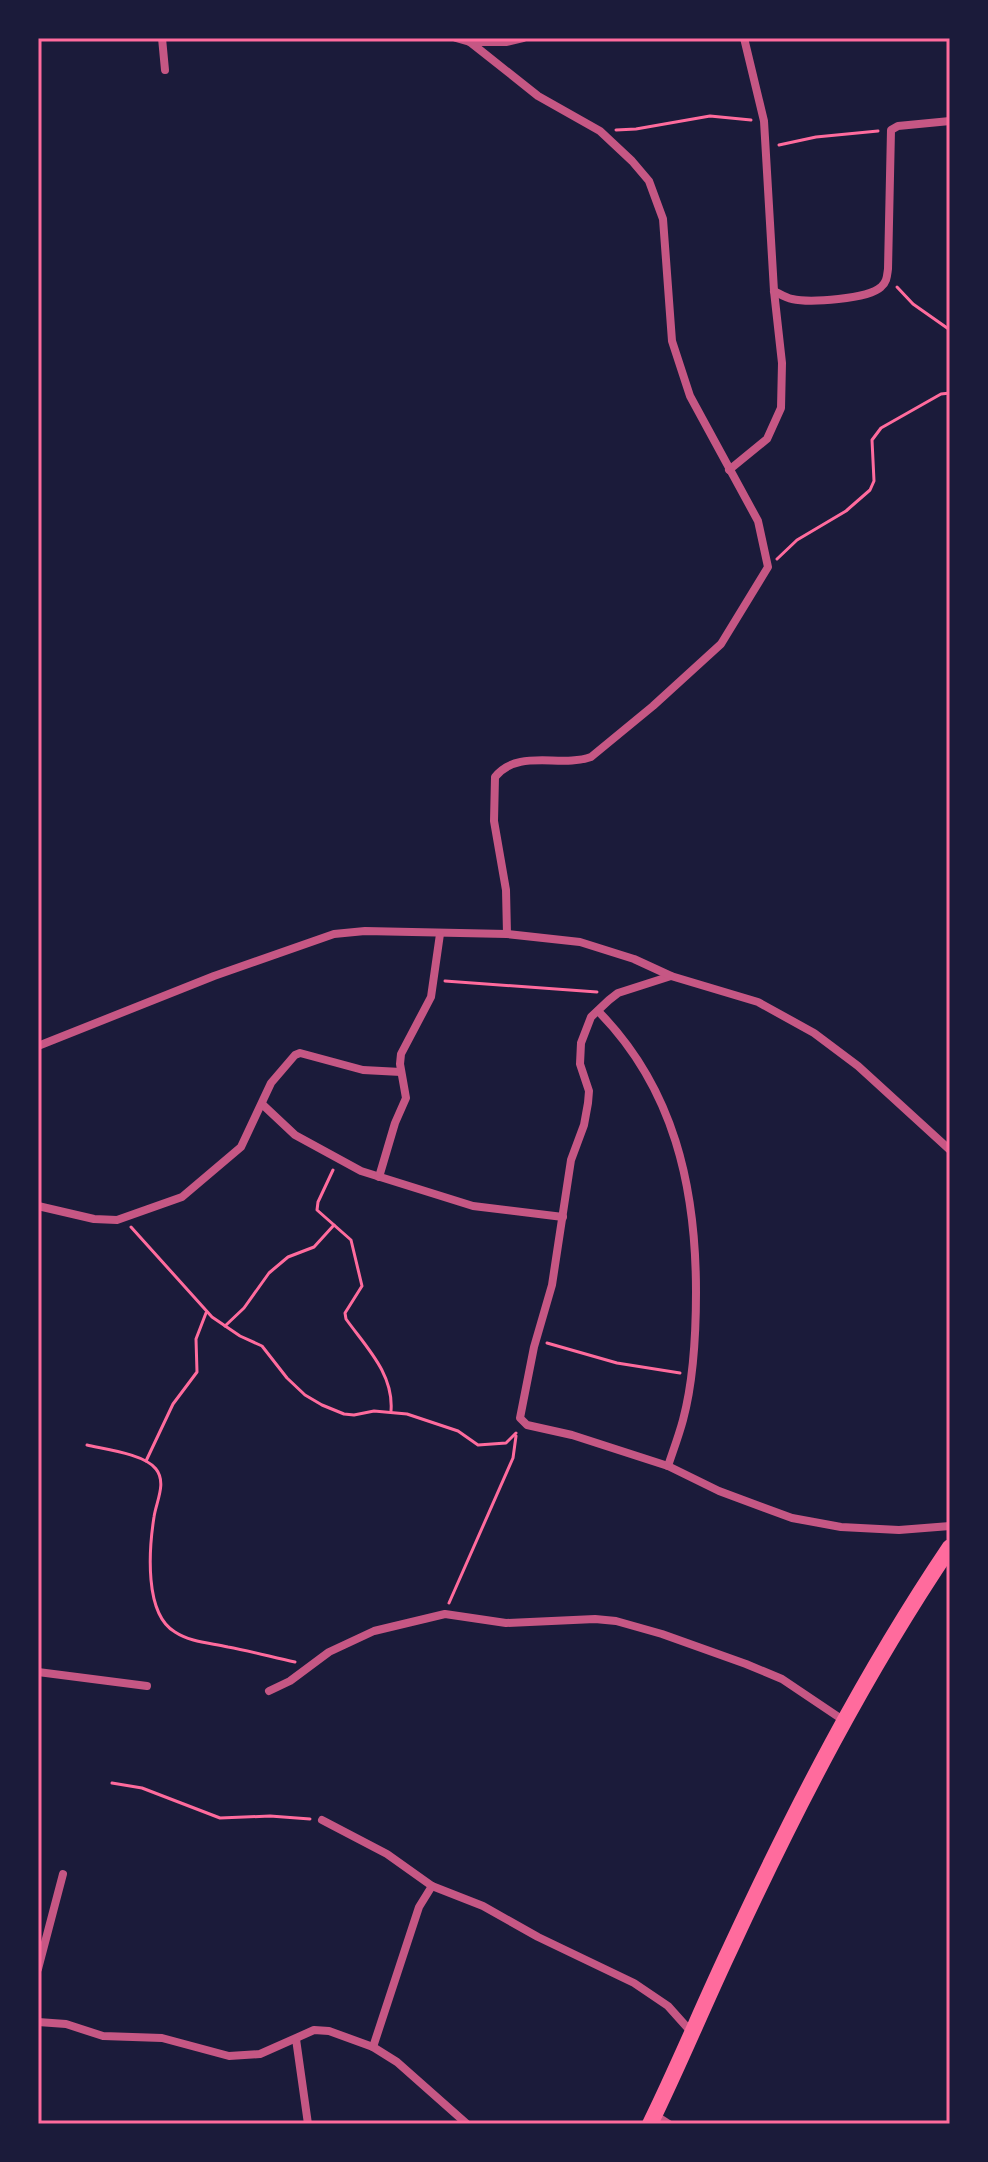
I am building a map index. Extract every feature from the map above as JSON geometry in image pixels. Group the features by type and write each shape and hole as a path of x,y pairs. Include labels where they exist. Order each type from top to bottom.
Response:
{"highway":[{"path":"658,2121 731,1947 843,1720 905,1613 950,1547"}],"street":[{"path":"162,38 165,70"},
{"path":"456,38 470,42 506,42 523,38"},
{"path":"729,470 767,439 781,408 782,363 774,291 767,148 764,121 744,38"},
{"path":"470,42 538,96 600,131 649,181 663,219 672,341 690,396 758,521 768,567 721,644 591,757 579,761 530,760 498,772 494,783 494,821 506,890 507,934"},
{"path":"774,291 806,300 866,295 879,289 887,277 891,130 898,126 950,121"},
{"path":"38,1046 214,976 334,934 365,931 507,934 590,944 671,976 758,1002 814,1033 858,1066 950,1150"},
{"path":"379,1177 406,1098 401,1054 427,1007 440,934"},
{"path":"671,976 618,993 591,1017 581,1043 580,1064 589,1091 588,1103 584,1125 571,1160 552,1285 536,1340 520,1418 527,1425 572,1435 668,1466 744,1502 792,1518 870,1529 950,1526"},
{"path":"598,1011 633,1050 654,1088 676,1139 690,1190 696,1256 696,1335 684,1418 668,1466"},
{"path":"38,1206 94,1219 123,1219 182,1197 241,1147 271,1083 300,1053 363,1070 401,1072"},
{"path":"262,1104 295,1135 338,1160 379,1177 473,1206 563,1217"},
{"path":"269,1691 329,1652 374,1631 445,1614 506,1623 595,1619 616,1621 703,1648 782,1679 843,1720"},
{"path":"38,1672 147,1686"},
{"path":"322,1820 387,1854 432,1886 483,1906 538,1937 634,1983 668,2006 693,2034"},
{"path":"38,1969 63,1874"},
{"path":"373,2047 419,1907 432,1886"},
{"path":"38,2022 66,2024 103,2036 162,2038 229,2056 260,2054 314,2030 329,2031 373,2047 397,2062 467,2124"},
{"path":"296,2039 308,2124"}],"path":[{"path":"600,131 636,129 710,116 764,121"},
{"path":"767,148 816,137 891,130"},
{"path":"887,277 913,304 950,330"},
{"path":"768,567 797,540 846,511 870,490 874,481 872,440 881,428 941,394 950,393"},
{"path":"434,980 618,993"},
{"path":"338,1160 317,1210 351,1240 362,1286 345,1313 346,1319 380,1365 392,1398 391,1411"},
{"path":"123,1219 207,1311 225,1326 262,1346 287,1378 305,1395 322,1405 344,1414 391,1411 430,1419 458,1431 478,1445 506,1443 516,1434"},
{"path":"225,1326 244,1308 269,1273 288,1257 314,1247 334,1225"},
{"path":"146,1461 173,1404 197,1372 196,1339 207,1311"},
{"path":"536,1340 617,1363 690,1374"},
{"path":"445,1614 513,1458 520,1418"},
{"path":"87,1445 146,1461 156,1469 161,1488 154,1516 152,1598 156,1612 165,1625 175,1633 194,1640 310,1666"},
{"path":"112,1783 142,1788 220,1818 270,1816 322,1820"}]}
